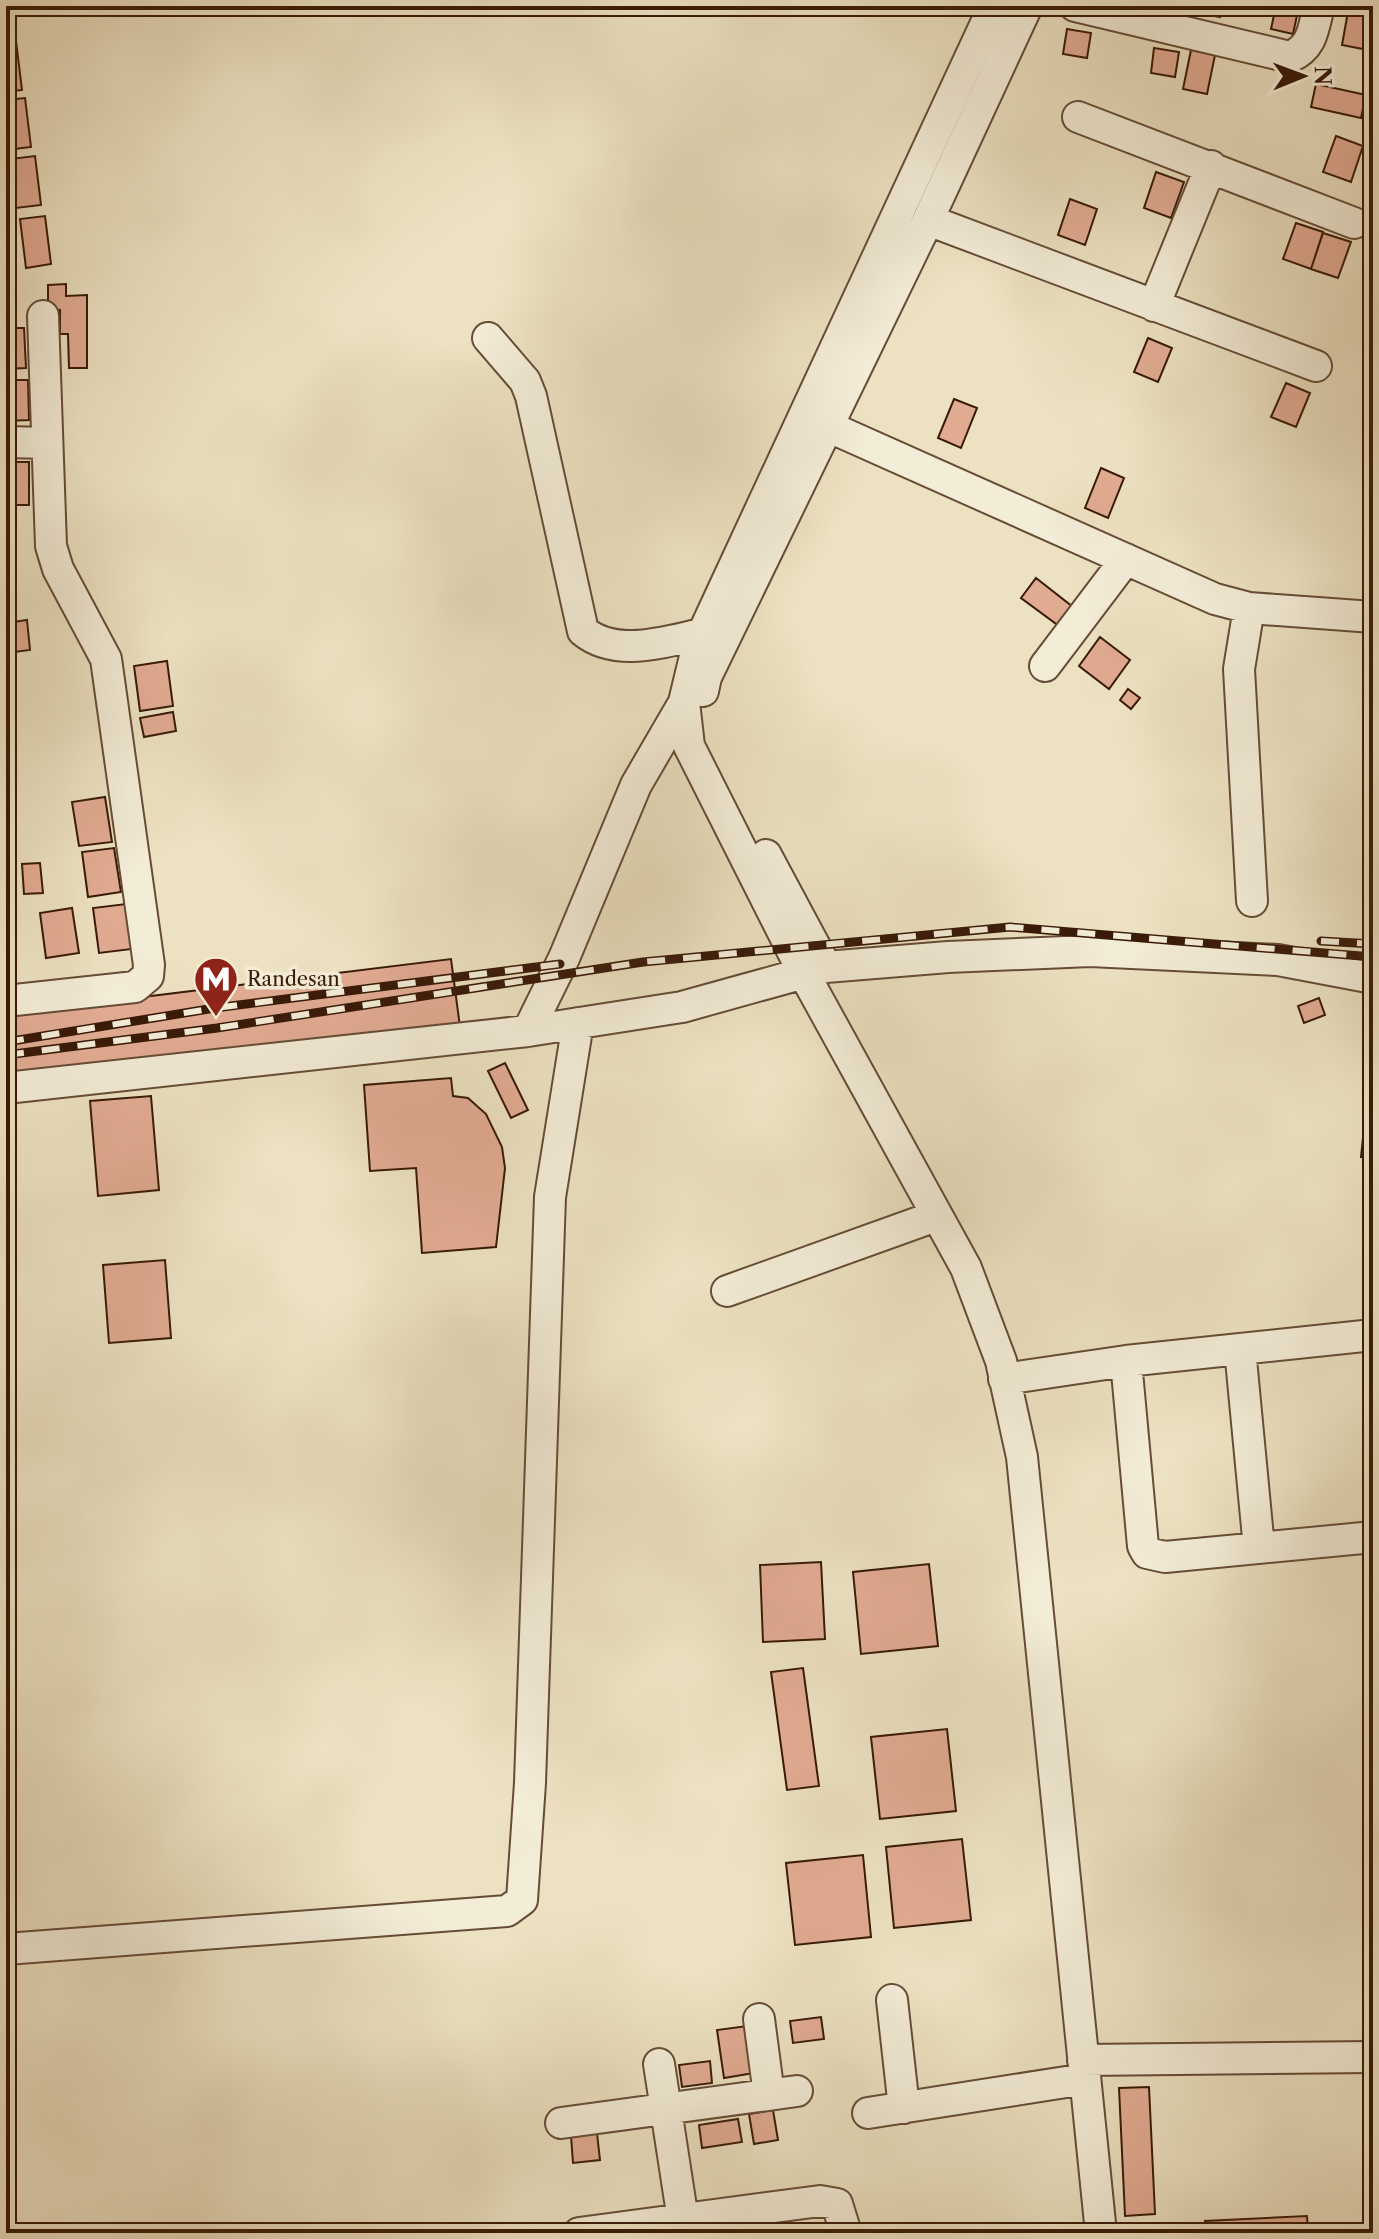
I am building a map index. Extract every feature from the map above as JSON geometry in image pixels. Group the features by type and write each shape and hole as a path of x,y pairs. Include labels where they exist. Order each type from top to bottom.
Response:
{"street":[{"path":"814,970 689,746 684,702 702,634 994,6"},
{"path":"1027,6 928,220 706,677 702,697 705,741 814,970 936,1216 966,1268 1004,1379 1022,1457 1101,2233"},
{"path":"1075,6 1290,57 1304,50 1311,39 1319,6"},
{"path":"1078,117 1354,223"},
{"path":"1154,306 1211,166"},
{"path":"928,220 1316,366"},
{"path":"6,1001 135,987 148,976 113,691 98,640 58,569 51,546 43,316"},
{"path":"488,338 520,374 531,396 583,631 594,640 626,646 702,634"},
{"path":"827,426 1187,588 1249,608 1373,617"},
{"path":"6,442 47,443"},
{"path":"1045,666 1126,559"},
{"path":"1249,608 1239,669 1252,901"},
{"path":"528,1031 564,958 636,785 684,702 706,677"},
{"path":"6,1088 528,1031 735,995 814,970 1090,951 1278,960 1373,978"},
{"path":"6,1949 507,1911 522,1900 530,1783 550,1197 578,1023"},
{"path":"727,1291 936,1216"},
{"path":"1004,1379 1126,1361 1373,1335"},
{"path":"1240,1349 1259,1548"},
{"path":"1126,1361 1143,1546 1147,1553 1165,1557 1373,1537"},
{"path":"892,2000 904,2108"},
{"path":"561,2123 783,2093 759,2019"},
{"path":"868,2113 1084,2069 1373,2057"},
{"path":"659,2064 683,2220"},
{"path":"579,2233 683,2220 735,2222 831,2201 841,2209 846,2233"}],"building":[{"path":"1196,6 1222,6 1220,17 1195,12"},
{"path":"1276,6 1299,6 1293,34 1271,29"},
{"path":"1349,6 1373,6 1368,50 1342,45"},
{"path":"1067,29 1091,33 1087,58 1063,54"},
{"path":"16,41 22,90 6,92 6,42"},
{"path":"1154,48 1179,52 1175,77 1151,73"},
{"path":"1191,50 1215,55 1207,94 1183,89"},
{"path":"1316,84 1366,95 1361,118 1311,107"},
{"path":"25,98 31,147 6,150 6,100"},
{"path":"1336,136 1363,146 1351,182 1323,172"},
{"path":"35,156 41,205 16,208 10,159"},
{"path":"1156,172 1184,182 1171,218 1144,208"},
{"path":"1070,199 1097,209 1085,245 1058,235"},
{"path":"45,216 51,264 26,268 20,219"},
{"path":"1296,223 1323,232 1311,269 1283,259"},
{"path":"1323,233 1351,242 1338,278 1311,269"},
{"path":"66,284 66,296 87,295 87,368 69,368 68,334 60,334 60,310 48,310 48,285"},
{"path":"6,328 24,328 26,368 6,369"},
{"path":"1148,338 1172,348 1158,382 1134,372"},
{"path":"6,380 28,380 29,420 6,421"},
{"path":"1286,383 1310,393 1296,427 1271,417"},
{"path":"954,399 977,408 961,448 938,438"},
{"path":"6,462 29,462 29,505 6,505"},
{"path":"1101,468 1124,478 1108,518 1085,508"},
{"path":"1036,578 1073,607 1059,626 1021,598"},
{"path":"27,620 30,650 6,653 6,623"},
{"path":"1100,637 1130,660 1109,689 1079,666"},
{"path":"167,661 173,706 140,711 134,666"},
{"path":"1128,689 1140,698 1131,709 1120,700"},
{"path":"173,712 176,731 144,737 140,718"},
{"path":"105,797 112,842 79,846 72,802"},
{"path":"114,848 121,892 88,897 82,852"},
{"path":"40,863 43,893 24,894 22,864"},
{"path":"126,904 132,949 99,953 93,908"},
{"path":"72,908 79,953 46,958 40,913"},
{"name":"Randesan","path":"451,959 460,1027 6,1084 6,1014"},
{"path":"1319,998 1325,1015 1304,1023 1298,1006"},
{"path":"1373,1040 1373,1158 1361,1157"},
{"path":"505,1063 528,1110 511,1118 488,1071"},
{"path":"451,1078 453,1096 468,1098 486,1114 502,1147 505,1168 496,1247 422,1253 416,1168 370,1171 364,1085"},
{"path":"151,1096 159,1190 98,1196 90,1101"},
{"path":"165,1260 171,1338 109,1343 103,1265"},
{"path":"821,1562 825,1639 763,1642 760,1565"},
{"path":"929,1564 938,1646 861,1654 853,1572"},
{"path":"803,1668 819,1786 787,1790 771,1672"},
{"path":"947,1729 956,1811 880,1819 871,1737"},
{"path":"962,1839 971,1920 894,1928 886,1847"},
{"path":"863,1855 871,1937 795,1945 786,1863"},
{"path":"821,2017 824,2039 793,2043 790,2021"},
{"path":"747,2026 754,2073 724,2078 717,2030"},
{"path":"710,2061 712,2083 682,2087 679,2065"},
{"path":"1149,2087 1155,2214 1125,2216 1119,2088"},
{"path":"773,2110 778,2140 754,2144 749,2114"},
{"path":"738,2119 742,2142 702,2148 699,2125"},
{"path":"597,2133 600,2160 573,2163 571,2136"},
{"path":"1307,2216 1308,2233 1206,2233 1205,2221"},
{"path":"829,2228 829,2233 798,2233 798,2231"}],"railway":[{"path":"6,1055 217,1028 643,962 1010,927 1373,957"},
{"path":"1321,941 1373,944"},
{"path":"6,1042 215,1008 560,964"}],"place":[{"name":"Randesan","path":"216,1018"}]}
